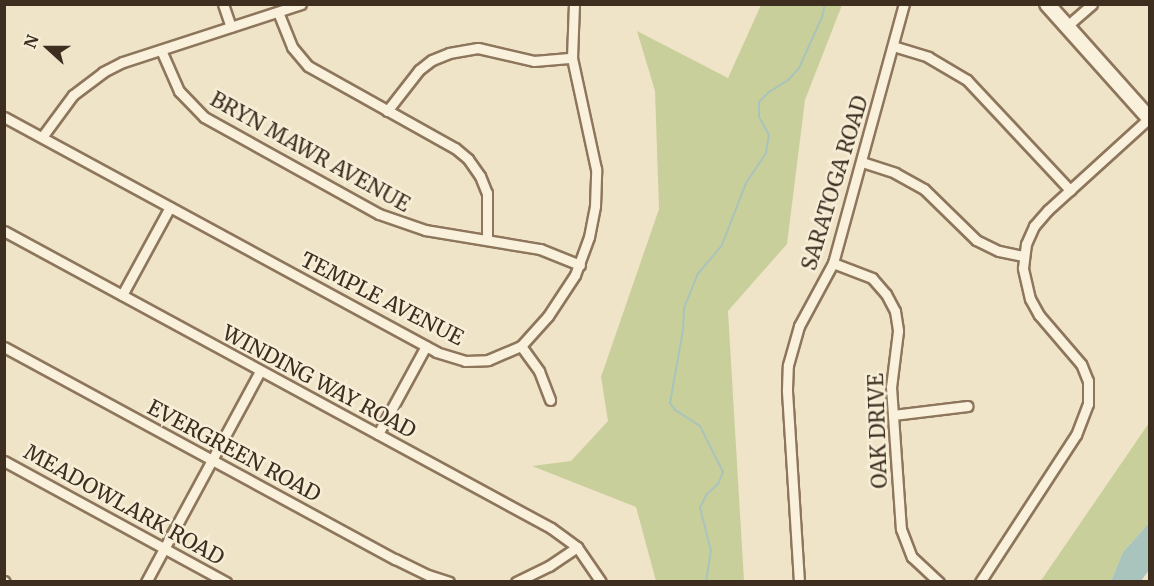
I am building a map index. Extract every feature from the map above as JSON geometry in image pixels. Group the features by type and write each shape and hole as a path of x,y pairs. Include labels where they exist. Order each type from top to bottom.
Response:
{"main road":[{"path":"1047,4 1149,118"}],"street":[{"path":"223,4 231,27"},
{"path":"42,137 67,101 94,76 123,62 301,4"},
{"name":"TEMPLE AVENUE","path":"4,117 426,346 453,358 476,361 499,357 521,346 554,310 580,265 594,215 596,177 593,150 579,101 572,57 573,4"},
{"name":"SARATOGA ROAD","path":"799,582 787,374 799,326 833,263 904,4"},
{"path":"1067,26 1092,4"},
{"path":"278,12 292,47 308,66 454,148 474,166 487,193 487,239"},
{"path":"893,46 928,57 962,76 979,90 1070,190"},
{"path":"387,111 419,70 432,60 449,53 478,48 534,61 572,57"},
{"name":"BRYN MAWR AVENUE","path":"161,50 184,98 213,123 393,220 425,230 540,249 580,265"},
{"path":"980,582 1076,435 1088,404 1088,381 1081,364 1032,305 1024,279 1023,256 1028,238 1038,221 1149,118"},
{"path":"862,162 895,172 924,189 976,240 999,251 1023,256"},
{"path":"122,295 170,207"},
{"name":"WINDING WAY ROAD","path":"4,231 552,528 577,547 601,582"},
{"name":"OAK DRIVE","path":"833,263 872,278 893,306 898,324 892,373 893,415 903,536 916,563 939,582"},
{"path":"378,434 426,346"},
{"path":"521,346 539,371 550,400"},
{"name":"EVERGREEN ROAD","path":"4,347 395,559 449,582"},
{"path":"146,582 260,371"},
{"path":"893,415 967,406"},
{"name":"MEADOWLARK ROAD","path":"4,461 226,582"},
{"path":"516,582 549,566 577,547"}],"green space":[{"path":"761,5 842,5 805,100 787,244 728,311 744,581 656,581 636,507 532,466 571,461 608,421 601,377 659,209 655,91 637,31 728,78"},
{"path":"1149,423 1149,523 1123,552 1111,581 1040,582"}],"water":[{"path":"1149,523 1149,570 1141,581 1111,581 1123,552"}],"waterway":[{"path":"706,582 711,551 700,508 706,495 718,484 723,472 700,426 675,410 670,403 683,330 684,308 697,275 722,245 746,183 766,153 769,135 759,117 759,102 769,92 788,80 799,68 822,17 825,4"}]}
